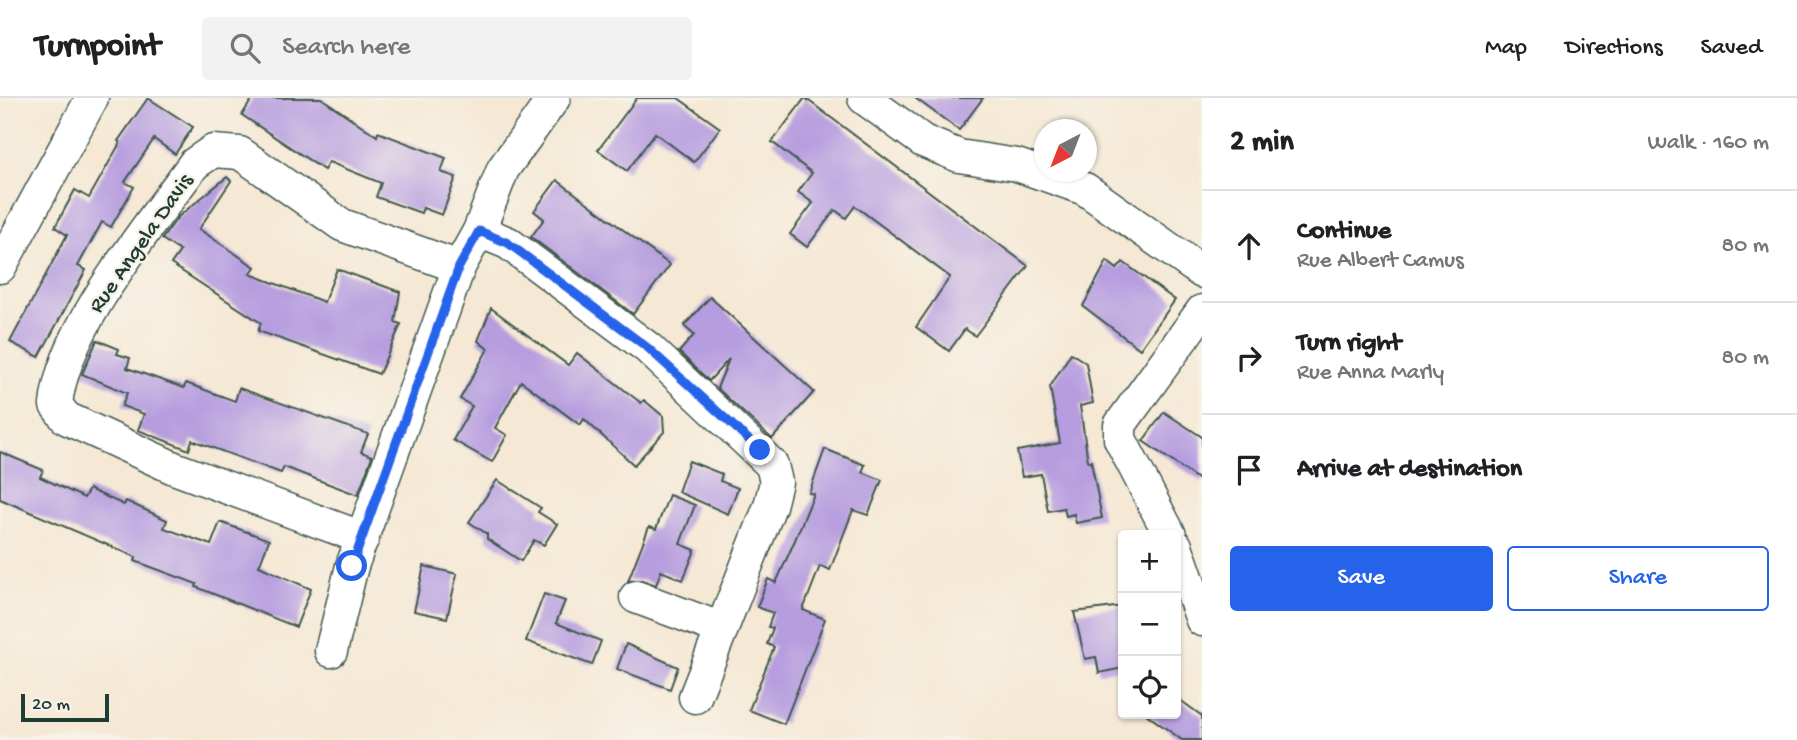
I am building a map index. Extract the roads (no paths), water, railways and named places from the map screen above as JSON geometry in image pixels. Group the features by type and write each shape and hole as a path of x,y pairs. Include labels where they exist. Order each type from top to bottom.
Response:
{"street":[{"path":"0,267 92,98"},
{"path":"331,650 363,538 459,267 479,231 503,169 554,98"},
{"path":"864,98 923,141 947,151 1017,165 1085,189 1201,270"},
{"name":"Rue Angela Davis","path":"363,538 174,468 66,418 56,405 58,388 89,312 194,164 213,151 240,153 342,225 459,267"},
{"path":"479,231 508,243 648,348 760,450 772,465 776,482 770,506 695,697"},
{"path":"1167,530 1120,439 1120,425 1202,311"},
{"path":"1181,559 1202,620"},
{"path":"636,597 722,629"}]}
